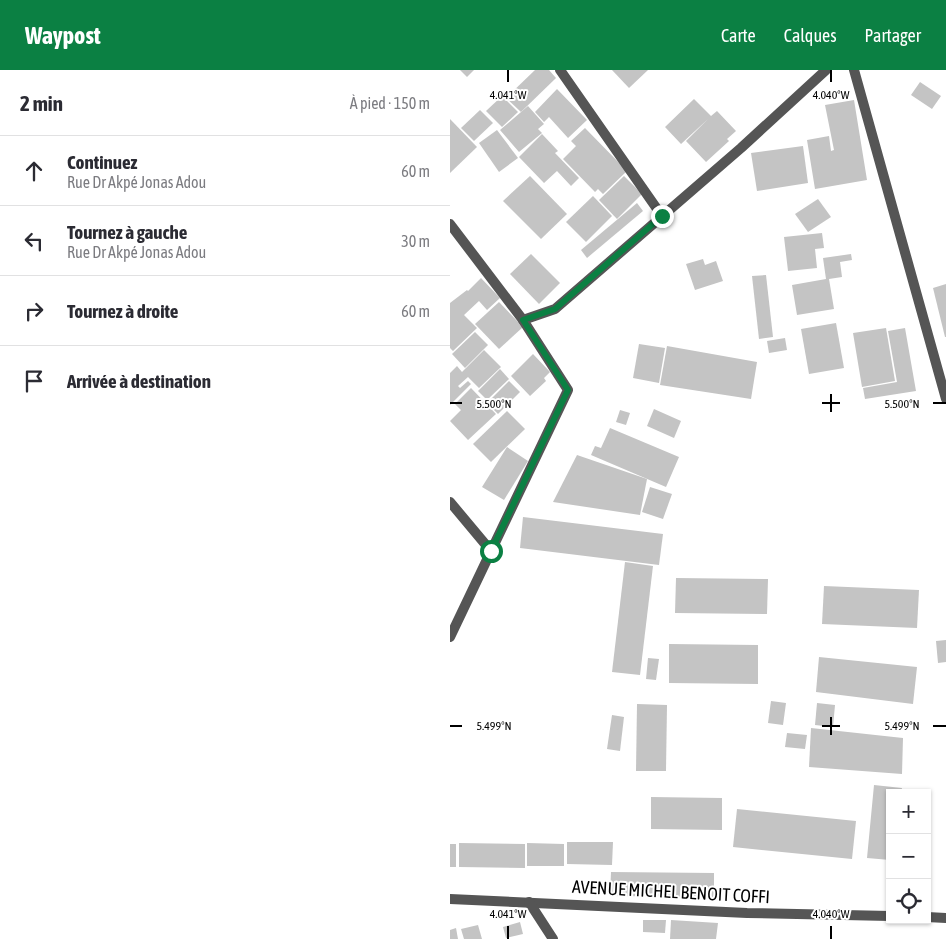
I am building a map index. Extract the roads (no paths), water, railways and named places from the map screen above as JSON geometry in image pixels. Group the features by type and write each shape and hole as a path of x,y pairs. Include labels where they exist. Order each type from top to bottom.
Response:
{"street":[{"path":"560,70 662,216"},
{"path":"523,320 555,309 741,148 826,70"},
{"path":"854,70 946,399"},
{"path":"450,224 523,320 568,390 450,637"},
{"path":"450,502 491,551"},
{"name":"AVENUE MICHEL BENOIT COFFI","path":"450,899 886,916"},
{"path":"529,902 553,939"},
{"path":"931,917 946,918"}]}
